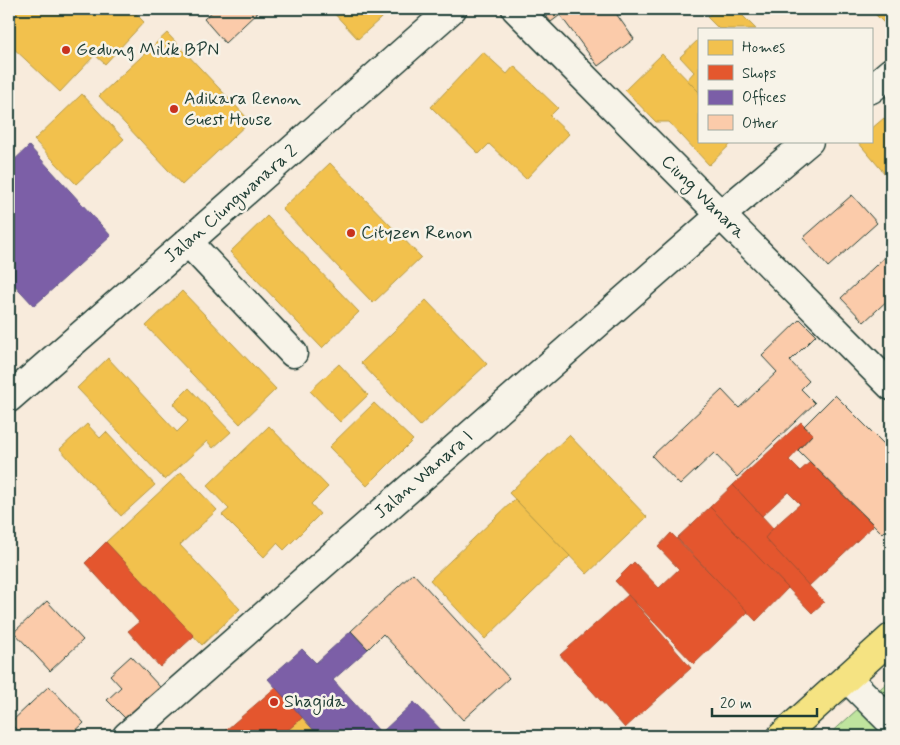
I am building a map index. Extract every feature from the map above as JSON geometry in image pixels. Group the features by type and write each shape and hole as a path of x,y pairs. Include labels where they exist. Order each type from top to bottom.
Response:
{"main road":[{"path":"782,736 848,679 891,638"}],"street":[{"name":"Jalan Ciungwanara 2","path":"9,398 452,9"},
{"name":"Ciung Wanara","path":"516,9 891,386"},
{"path":"872,88 891,72"},
{"name":"Jalan Wanara I","path":"128,736 721,215 808,142"},
{"path":"188,242 293,353"},
{"path":"848,679 891,722"}],"green space":[{"path":"891,679 891,736 828,736"}],"building: Homes":[{"name":"Gedung Milik BPN","path":"9,9 131,9 144,22 105,64 95,55 60,92 9,44"},
{"path":"330,9 391,9 358,39"},
{"path":"716,9 736,9 755,28 718,28 707,17"},
{"path":"870,9 891,9 891,30"},
{"name":"Adikara Renon Guest House","path":"167,33 250,121 182,185 99,96"},
{"path":"698,40 698,91 687,80 694,72 680,57"},
{"path":"483,52 507,74 514,66 558,108 550,116 569,134 526,179 489,144 479,154 431,107"},
{"path":"662,54 698,91 698,142 733,142 709,165 669,122 656,122 625,90"},
{"path":"82,94 124,139 76,184 34,140"},
{"path":"884,118 891,126 891,181 858,142 872,142 872,128"},
{"name":"Cityzen Renon","path":"330,163 421,257 373,303 282,209"},
{"path":"267,216 359,312 322,348 230,252"},
{"path":"182,291 276,389 240,424 146,326"},
{"path":"426,300 487,364 420,426 361,363"},
{"path":"108,358 177,432 188,421 173,404 189,388 231,432 213,448 207,441 165,480 77,388"},
{"path":"339,364 368,395 340,422 310,391"},
{"path":"374,403 413,440 367,486 329,447"},
{"path":"87,424 100,438 106,432 155,485 121,516 60,449"},
{"path":"269,426 328,487 311,504 320,514 284,550 277,543 264,557 222,515 229,509 207,486"},
{"path":"569,435 647,517 587,574 509,493"},
{"path":"181,472 217,510 180,545 240,609 202,645 106,542"},
{"path":"515,499 570,556 485,639 430,580"},
{"path":"303,717 319,736 281,736"}],"building: Shops":[{"path":"801,422 813,434 789,460 800,471 810,462 874,525 809,586 765,538 773,528 800,504 788,492 762,516 733,485"},
{"path":"733,485 773,528 765,538 824,602 812,613 710,507"},
{"path":"710,507 788,588 756,621 677,538"},
{"path":"671,533 748,612 694,664 615,581 634,562 659,588 679,569 658,547"},
{"path":"106,542 194,636 160,667 128,631 139,622 85,563"},
{"path":"628,595 691,668 625,728 560,655"},
{"name":"Shagida","path":"276,687 303,717 281,736 219,736"}],"building: Offices":[{"path":"29,146 111,236 34,306 9,279 9,210 16,203 9,195 9,165"},
{"path":"351,631 368,649 333,680 381,733 414,702 447,736 319,736 268,679 302,649 316,663"}],"building: Other":[{"path":"215,9 261,9 225,43 204,19"},
{"path":"540,9 568,9 551,22"},
{"path":"568,9 625,9 617,15 634,39 598,66 560,15"},
{"path":"852,195 877,223 828,267 803,238"},
{"path":"891,251 891,297 864,322 841,298"},
{"path":"800,319 816,335 790,361 809,381 801,389 815,403 737,477 714,453 680,485 652,456 722,390 739,408 777,372 762,356"},
{"path":"835,395 891,451 891,524 882,533 798,450 813,434 804,426"},
{"path":"413,573 509,678 463,720 383,634 368,649 351,631"},
{"path":"47,601 83,640 50,671 14,632"},
{"path":"131,656 161,688 127,720 107,700 121,687 110,675"},
{"path":"49,686 84,723 70,736 23,736 10,723"}],"place":[{"name":"Gedung Milik BPN","path":"66,50"},
{"name":"Adikara Renon Guest House","path":"174,109"},
{"name":"Cityzen Renon","path":"351,233"},
{"name":"Shagida","path":"274,702"}]}
